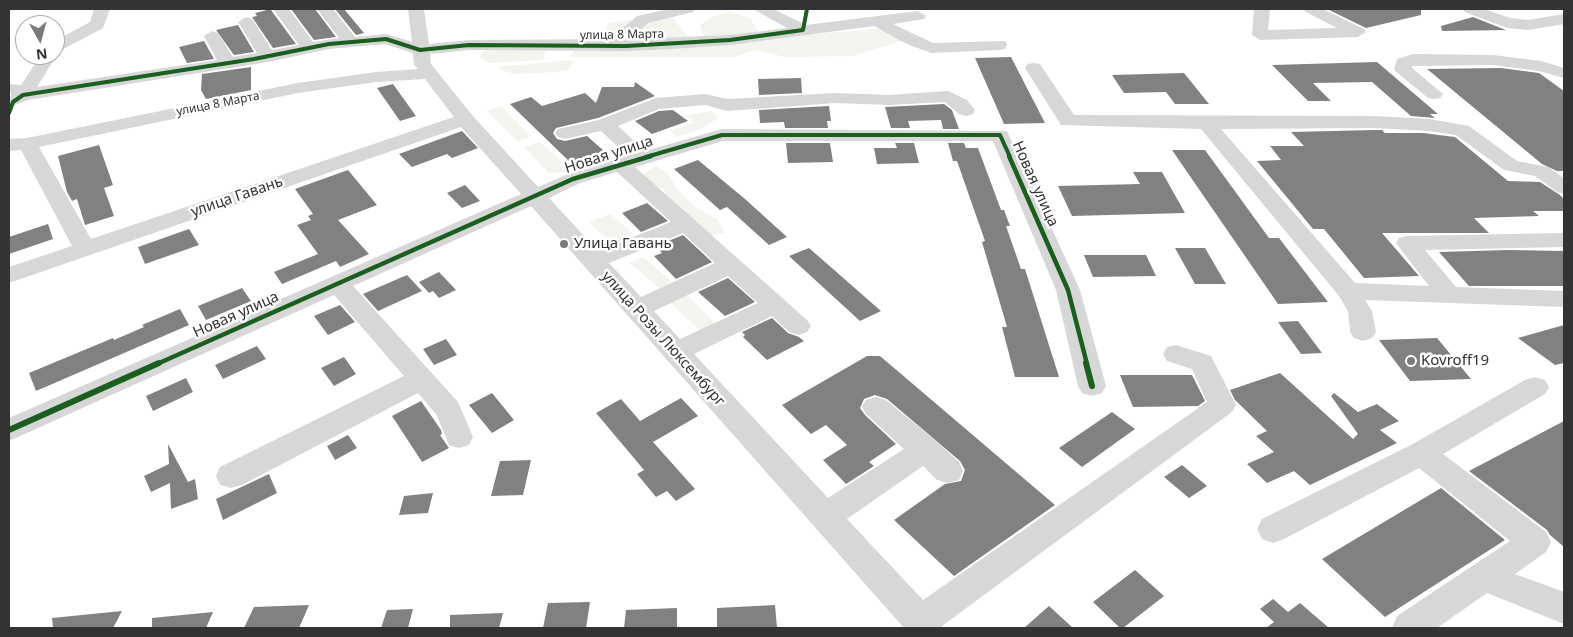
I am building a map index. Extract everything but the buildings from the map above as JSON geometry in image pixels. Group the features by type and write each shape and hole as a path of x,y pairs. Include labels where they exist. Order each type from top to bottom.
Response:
{"street":[{"path":"65,43 97,25 102,9"},
{"path":"281,9 309,48"},
{"path":"324,9 350,42"},
{"name":"улица Розы Люксембург","path":"416,9 423,65 465,119 923,625"},
{"path":"626,46 630,30 643,19 688,9"},
{"path":"761,9 802,30 807,9"},
{"path":"828,28 842,19 850,9"},
{"path":"858,9 913,41 931,48 999,45"},
{"path":"1262,9 1260,35 1358,32 1310,9"},
{"path":"1470,9 1506,23 1528,25 1564,19"},
{"name":"улица 8 Марта","path":"420,50 469,45 626,46 730,40 918,16"},
{"path":"246,22 268,56"},
{"path":"212,36 228,63"},
{"path":"12,100 350,42 386,39 420,50"},
{"path":"174,52 183,70"},
{"path":"1434,94 1403,70 1403,63 1414,59 1493,60 1541,66 1564,73"},
{"path":"12,100 41,65"},
{"path":"1034,68 1068,121 1206,123 1374,122 1429,125 1462,130 1511,166 1541,171 1564,188"},
{"name":"улица 8 Марта","path":"18,145 298,88 376,77 429,74"},
{"path":"565,133 605,124 656,104 705,99 727,105 852,99 889,100 948,96 962,104 966,110"},
{"path":"852,99 861,124 914,125 931,135"},
{"path":"722,134 727,105"},
{"name":"улица Гавань","path":"9,275 465,119"},
{"path":"1206,123 1348,291 1360,311 1363,332"},
{"path":"605,124 630,160 684,224 798,326"},
{"name":"Новая улица","path":"9,430 534,195 573,179 630,160 722,134 1000,136 1068,290 1092,386"},
{"path":"18,145 85,249"},
{"path":"593,261 684,224"},
{"path":"1449,295 1407,243 1564,240"},
{"path":"637,309 731,265"},
{"path":"338,284 423,378 448,409 459,437"},
{"path":"1348,291 1564,300"},
{"path":"676,352 775,304"},
{"path":"923,625 1222,405 1202,363 1176,354"},
{"path":"231,476 423,378"},
{"path":"1273,529 1421,453 1535,386"},
{"path":"876,407 926,449 948,471"},
{"path":"825,517 926,449"},
{"path":"1409,628 1535,542 1421,453"},
{"path":"1484,577 1557,600"}],"shaded area":[{"path":"729,12 750,18 759,33 801,35 877,29 899,34 904,40 853,56 785,57 756,50 733,57 570,57 576,48 614,47 606,27 609,23 670,14 688,37 705,38 699,26 711,17"},
{"path":"547,48 543,60 489,63 480,57 482,52 492,49"},
{"path":"573,60 569,70 555,72 515,74 503,71 497,67"},
{"path":"501,106 531,136 518,142 487,111"},
{"path":"711,111 718,118 703,128 677,137 670,131 694,122 686,116"},
{"path":"540,142 567,166 601,155 604,160 565,172 549,173 524,147"},
{"path":"656,166 668,174 677,189 694,206 717,219 725,233 707,236 666,202 665,190 648,182 643,174"},
{"path":"611,214 634,234 634,237 616,246 588,222"},
{"path":"643,257 672,282 660,289 630,263"},
{"path":"687,295 715,323 700,331 671,303"}],"cycle path":[{"path":"9,113 13,102 23,95 254,59 329,44 386,39 420,50 469,45 626,46 730,40 803,30 807,9"},
{"path":"9,430 573,179 722,135 1000,135 1068,290 1092,386"}],"place":[{"name":"Улица Гавань","path":"564,244"},
{"name":"Kovroff19","path":"1411,361"}]}
